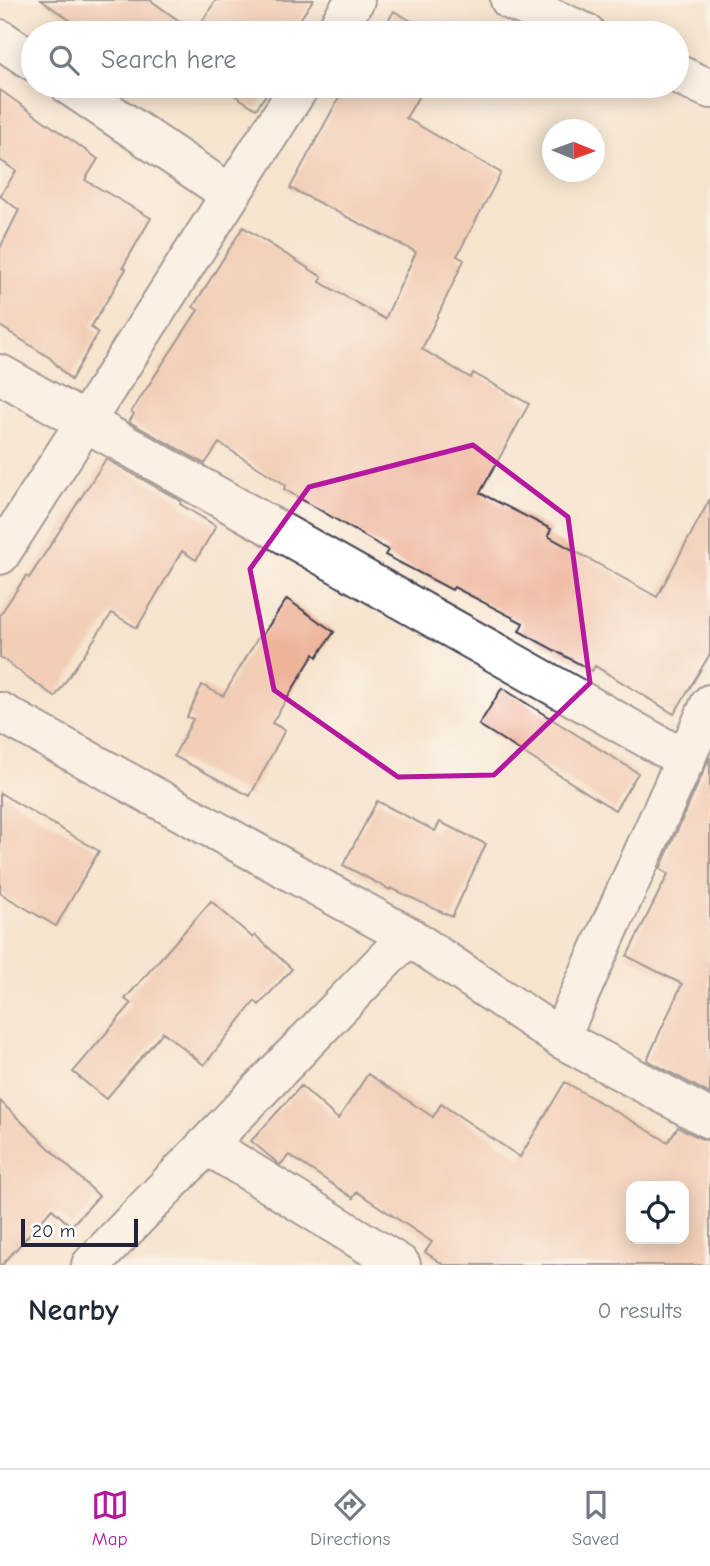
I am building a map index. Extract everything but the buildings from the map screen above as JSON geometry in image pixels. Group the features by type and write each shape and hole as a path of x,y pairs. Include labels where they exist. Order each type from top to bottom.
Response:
{"street":[{"path":"342,21 355,0"},
{"path":"510,0 558,21"},
{"path":"0,39 21,53"},
{"path":"689,79 710,89"},
{"path":"88,98 230,194"},
{"path":"0,555 292,98"},
{"path":"0,374 686,760"},
{"path":"560,1038 710,704"},
{"path":"0,712 408,936 560,1038 710,1119"},
{"path":"91,1265 408,936"},
{"path":"206,1145 401,1265"}],"highlighted area":[{"path":"473,445 568,517 590,683 494,775 398,777 274,690 250,569 309,487"}]}
